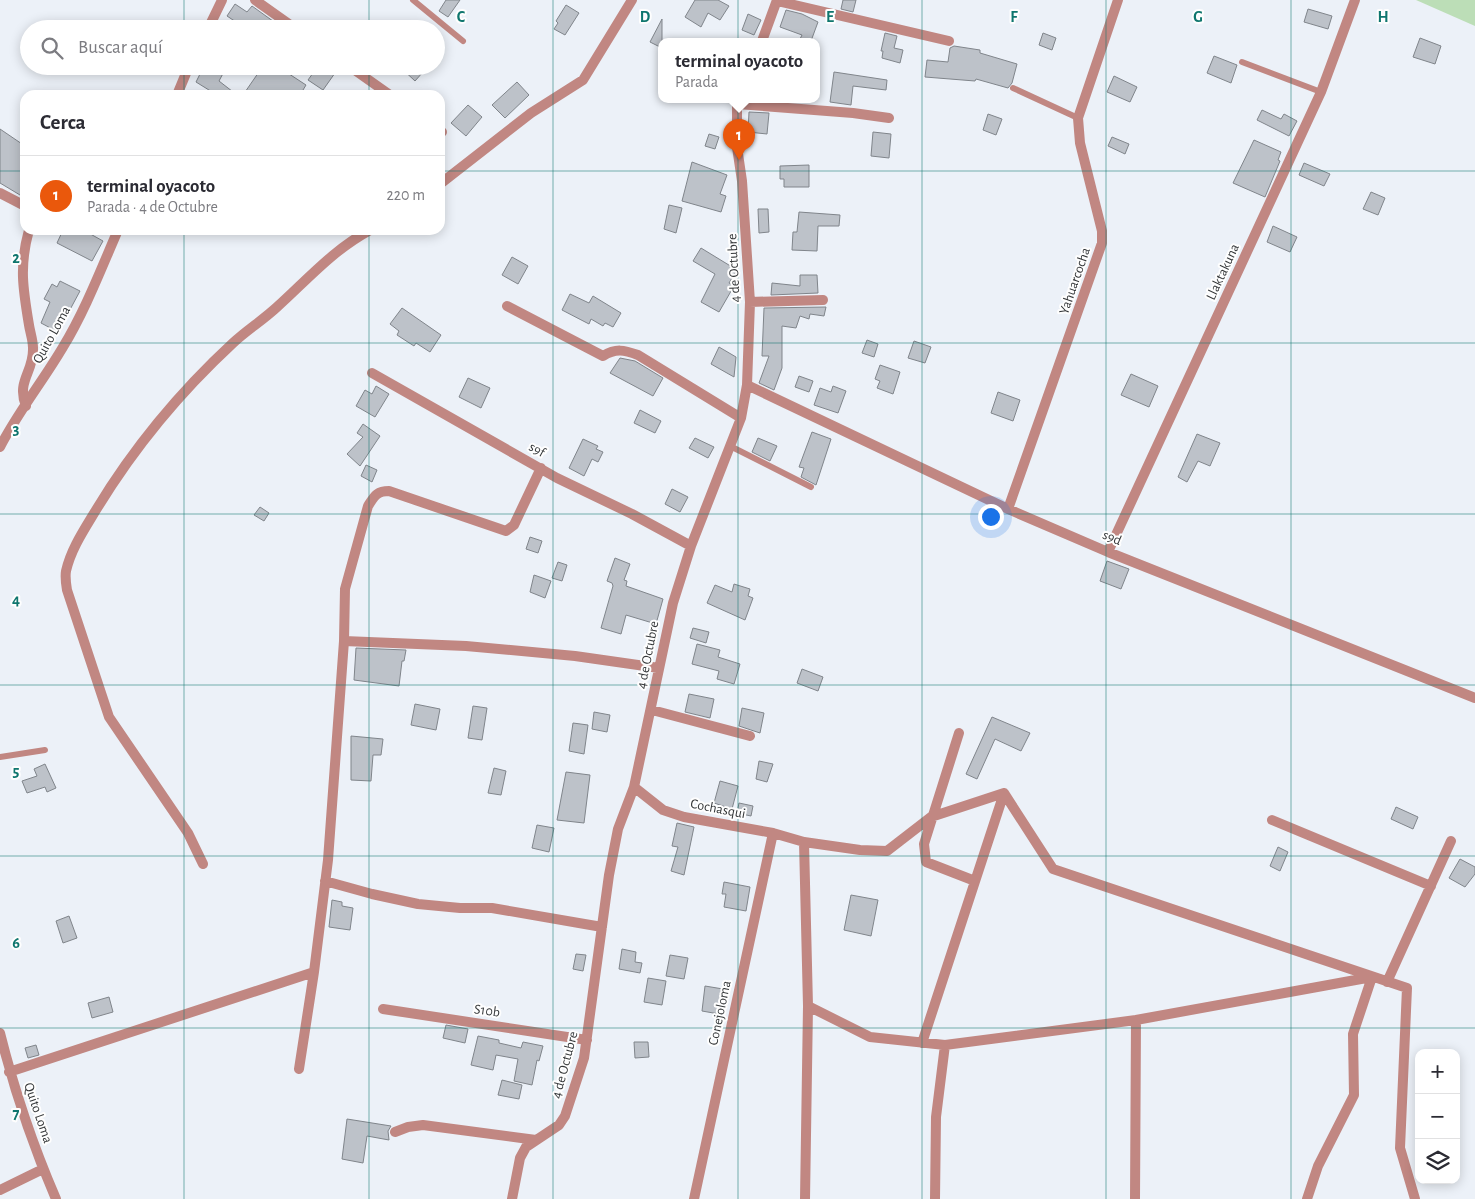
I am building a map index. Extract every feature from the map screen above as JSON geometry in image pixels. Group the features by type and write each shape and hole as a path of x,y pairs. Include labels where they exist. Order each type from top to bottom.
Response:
{"street":[{"path":"212,20 222,0"},
{"path":"255,0 283,20"},
{"path":"445,180 531,113 583,80 632,0"},
{"path":"763,38 777,0 949,41"},
{"name":"Yahuarcocha","path":"1008,509 1102,243 1102,231 1080,143 1078,118 1118,0"},
{"name":"Llaktakuna","path":"1108,552 1321,92 1354,0"},
{"path":"179,90 185,75"},
{"path":"362,75 383,90"},
{"name":"4 de Octubre","path":"512,1199 520,1158 526,1147 559,1124 565,1116 584,1058 609,875 618,829 634,787 652,710 673,603 691,546 741,418 747,385 750,302 737,147 738,103"},
{"path":"749,103 890,118"},
{"path":"0,193 20,203"},
{"path":"26,406 21,394 23,381 31,366 33,348 21,267 28,235"},
{"name":"Quito Loma","path":"0,447 15,418 26,406 64,346 116,235"},
{"path":"203,864 188,833 109,717 66,590 66,573 76,543 109,489 154,427 233,343 277,308 336,252 362,235"},
{"path":"750,302 823,300"},
{"path":"508,306 603,356 612,350 625,350 638,355 741,418"},
{"name":"s9f","path":"372,373 541,468 691,546"},
{"name":"s9d","path":"747,385 1008,509 1108,552 1475,698"},
{"path":"299,1069 326,881 344,641 344,589 368,506 375,494 380,491 388,491 506,530 514,525 541,468"},
{"path":"344,641 466,646 575,656 659,668"},
{"path":"652,710 750,736"},
{"path":"959,734 931,817 924,844 926,862 975,881"},
{"name":"Cochasqui","path":"634,787 663,810 684,817 773,833 804,842 860,850 887,851 931,817"},
{"path":"931,817 1004,793"},
{"path":"922,1043 1004,793"},
{"path":"1004,793 1053,870 1407,988 1400,1148 1414,1199"},
{"path":"1272,820 1431,886"},
{"name":"Conejoloma","path":"694,1199 773,833"},
{"path":"1387,982 1451,841"},
{"path":"804,842 808,1006 805,1199"},
{"path":"326,881 418,904 460,908 492,908 602,927"},
{"path":"10,1072 314,972"},
{"path":"808,1006 870,1037 945,1045 1136,1020 1372,977"},
{"path":"1307,1199 1318,1166 1354,1095 1353,1034 1372,977"},
{"name":"S10b","path":"382,1009 587,1040"},
{"path":"1135,1199 1136,1020"},
{"name":"Quito Loma","path":"0,1033 10,1072 43,1169 56,1199"},
{"path":"935,1199 936,1117 945,1045"},
{"path":"396,1132 408,1127 423,1126 536,1140"},
{"path":"0,1190 43,1169"}],"lane":[{"path":"413,0 437,20"},
{"path":"445,26 463,41"},
{"path":"1242,62 1321,92"},
{"path":"1013,88 1078,118"},
{"path":"730,446 811,487"},
{"path":"0,757 45,750"}],"green space":[{"path":"1416,0 1475,0 1475,26"}],"building":[{"path":"446,0 460,0 448,17 439,11"},
{"path":"695,0 718,0 729,6 720,20 708,13 701,27 685,17"},
{"path":"843,0 856,0 853,12 841,9"},
{"path":"235,4 247,12 252,6 271,20 233,20 227,16"},
{"path":"566,5 579,13 565,35 554,29 558,23 556,21"},
{"path":"1308,9 1332,16 1328,29 1304,22"},
{"path":"786,10 802,14 818,22 812,38 800,38 802,35 780,27"},
{"path":"748,14 761,20 754,35 742,30"},
{"path":"662,19 662,38 658,38 658,46 650,42"},
{"path":"885,33 897,36 894,48 903,50 900,63 882,58 883,51 881,51"},
{"path":"1043,33 1056,38 1052,50 1039,45"},
{"path":"1420,38 1441,46 1435,64 1413,57"},
{"path":"954,46 980,50 980,53 1017,64 1012,83 1008,88 976,79 975,81 925,77 927,60 948,62 950,48"},
{"path":"1214,56 1237,65 1231,83 1207,73"},
{"path":"834,72 887,80 886,90 853,86 851,105 830,102"},
{"path":"200,75 222,75 219,81 231,90 209,90 196,82"},
{"path":"257,75 291,75 306,85 303,90 246,90"},
{"path":"312,75 334,75 323,90 308,80"},
{"path":"409,75 420,75 415,81"},
{"path":"1114,76 1137,87 1130,102 1107,92"},
{"path":"517,82 529,95 505,118 492,105"},
{"path":"468,105 482,117 466,136 451,123"},
{"path":"1262,110 1281,119 1284,114 1297,121 1289,136 1257,120"},
{"path":"749,112 769,113 767,134 748,132"},
{"path":"988,114 1002,119 996,135 983,130"},
{"path":"0,129 20,143 20,195 0,183"},
{"path":"873,132 891,134 889,158 871,156"},
{"path":"709,134 719,137 715,149 705,146"},
{"path":"1112,137 1129,144 1125,154 1108,146"},
{"path":"1254,140 1281,152 1278,160 1280,161 1265,197 1233,183"},
{"path":"692,162 727,175 720,194 726,196 721,212 682,201"},
{"path":"1304,163 1330,174 1324,186 1299,175"},
{"path":"809,165 809,187 784,187 784,179 780,179 780,166"},
{"path":"1371,192 1385,198 1378,215 1363,209"},
{"path":"669,205 682,208 676,233 664,229"},
{"path":"758,209 768,209 769,232 759,233"},
{"path":"799,212 840,215 839,226 818,226 817,251 792,250 793,232 797,232"},
{"path":"1273,226 1297,237 1290,252 1267,242"},
{"path":"61,235 92,235 103,241 92,261 57,243"},
{"path":"701,248 737,270 729,283 734,286 719,312 701,302 715,274 693,261"},
{"path":"512,257 528,266 518,284 502,275"},
{"path":"800,275 817,275 818,293 771,295 772,283 800,286"},
{"path":"60,281 80,291 58,332 41,323 50,302 44,299 52,284 57,287"},
{"path":"570,294 589,303 593,296 621,313 613,327 605,323 603,326 591,319 589,324 562,310"},
{"path":"826,307 824,316 810,314 809,319 800,316 796,328 782,326 782,368 774,390 759,383 769,356 762,356 764,308"},
{"path":"402,308 441,335 430,352 416,343 414,346 397,335 399,331 390,324"},
{"path":"867,340 878,344 874,357 862,353"},
{"path":"914,341 931,347 925,363 908,358"},
{"path":"719,347 736,357 734,377 711,364"},
{"path":"620,358 635,361 663,378 653,396 610,373"},
{"path":"880,365 900,372 893,394 877,388 880,381 875,379"},
{"path":"1131,374 1158,386 1149,407 1121,395"},
{"path":"799,376 813,381 809,392 795,387"},
{"path":"468,378 490,388 481,408 459,397"},
{"path":"376,386 389,394 375,417 356,406 365,390 372,394"},
{"path":"833,386 846,391 838,413 814,405 820,388 831,392"},
{"path":"998,392 1020,400 1013,421 991,413"},
{"path":"640,410 661,421 655,433 634,423"},
{"path":"363,424 380,436 360,466 347,454 363,437 357,433"},
{"path":"812,432 831,439 816,485 801,477 804,468 799,467"},
{"path":"1197,434 1220,443 1210,466 1198,461 1187,482 1178,477"},
{"path":"695,438 714,447 708,458 689,448"},
{"path":"758,438 777,446 770,461 752,452"},
{"path":"583,439 598,446 596,449 603,452 598,462 592,459 584,476 569,468"},
{"path":"366,465 377,470 372,482 361,476"},
{"path":"672,489 688,497 680,512 665,504"},
{"path":"260,507 269,513 264,521 254,515"},
{"path":"530,537 542,541 538,553 526,549"},
{"path":"615,558 630,564 624,580 627,581 626,586 663,599 656,624 626,615 621,634 601,628 613,586 612,583 607,581"},
{"path":"1107,561 1129,569 1121,589 1100,581"},
{"path":"558,562 567,565 562,581 552,578"},
{"path":"534,575 551,581 545,598 530,592"},
{"path":"734,584 750,589 748,596 753,598 745,620 707,603 715,585 732,592"},
{"path":"693,628 709,632 706,643 690,638"},
{"path":"697,644 720,650 718,657 740,664 734,684 717,679 719,671 692,664"},
{"path":"356,648 406,650 404,661 402,661 399,686 354,680"},
{"path":"802,669 823,677 818,691 797,683"},
{"path":"689,694 714,699 710,718 685,712"},
{"path":"415,704 440,709 436,730 411,725"},
{"path":"473,706 487,708 482,740 468,738"},
{"path":"742,708 764,713 760,733 739,726"},
{"path":"594,712 610,715 607,732 592,729"},
{"path":"992,717 1030,733 1021,751 995,739 977,779 966,774"},
{"path":"573,723 588,725 584,754 569,751"},
{"path":"351,736 383,739 381,755 373,755 371,781 351,780"},
{"path":"759,761 773,764 767,782 756,779"},
{"path":"45,764 56,788 47,792 45,787 27,793 22,781 37,776 34,769"},
{"path":"494,768 506,771 501,795 488,793"},
{"path":"566,772 590,775 584,823 557,820"},
{"path":"720,781 738,786 732,809 714,803"},
{"path":"739,803 753,806 751,816 737,813"},
{"path":"1396,807 1418,817 1413,829 1391,819"},
{"path":"677,823 694,827 684,875 671,871 678,847 672,846"},
{"path":"537,825 554,828 549,852 532,848"},
{"path":"1278,847 1288,852 1280,871 1270,866"},
{"path":"1460,859 1475,867 1475,874 1465,887 1449,878"},
{"path":"724,882 750,887 746,911 724,907 726,894 722,894"},
{"path":"851,895 878,900 871,936 844,930"},
{"path":"332,900 342,902 342,906 353,908 350,930 329,927"},
{"path":"69,916 77,938 63,943 56,921"},
{"path":"622,949 636,952 635,962 642,963 640,973 619,969"},
{"path":"576,954 586,955 583,971 573,969"},
{"path":"670,955 688,958 684,979 666,976"},
{"path":"648,978 666,981 662,1005 644,1002"},
{"path":"705,986 723,989 719,1014 702,1011"},
{"path":"109,997 113,1012 92,1018 88,1003"},
{"path":"446,1025 468,1029 465,1043 443,1038"},
{"path":"478,1036 499,1040 499,1043 521,1048 523,1042 543,1046 539,1061 537,1060 532,1085 514,1081 518,1059 496,1055 493,1070 471,1065"},
{"path":"634,1042 648,1042 649,1057 635,1058"},
{"path":"36,1045 39,1055 28,1058 25,1048"},
{"path":"502,1080 522,1085 519,1099 498,1095"},
{"path":"347,1119 391,1126 388,1131 389,1140 367,1136 363,1163 342,1159"}],"place":[{"name":"terminal oyacoto","path":"739,160"}]}
